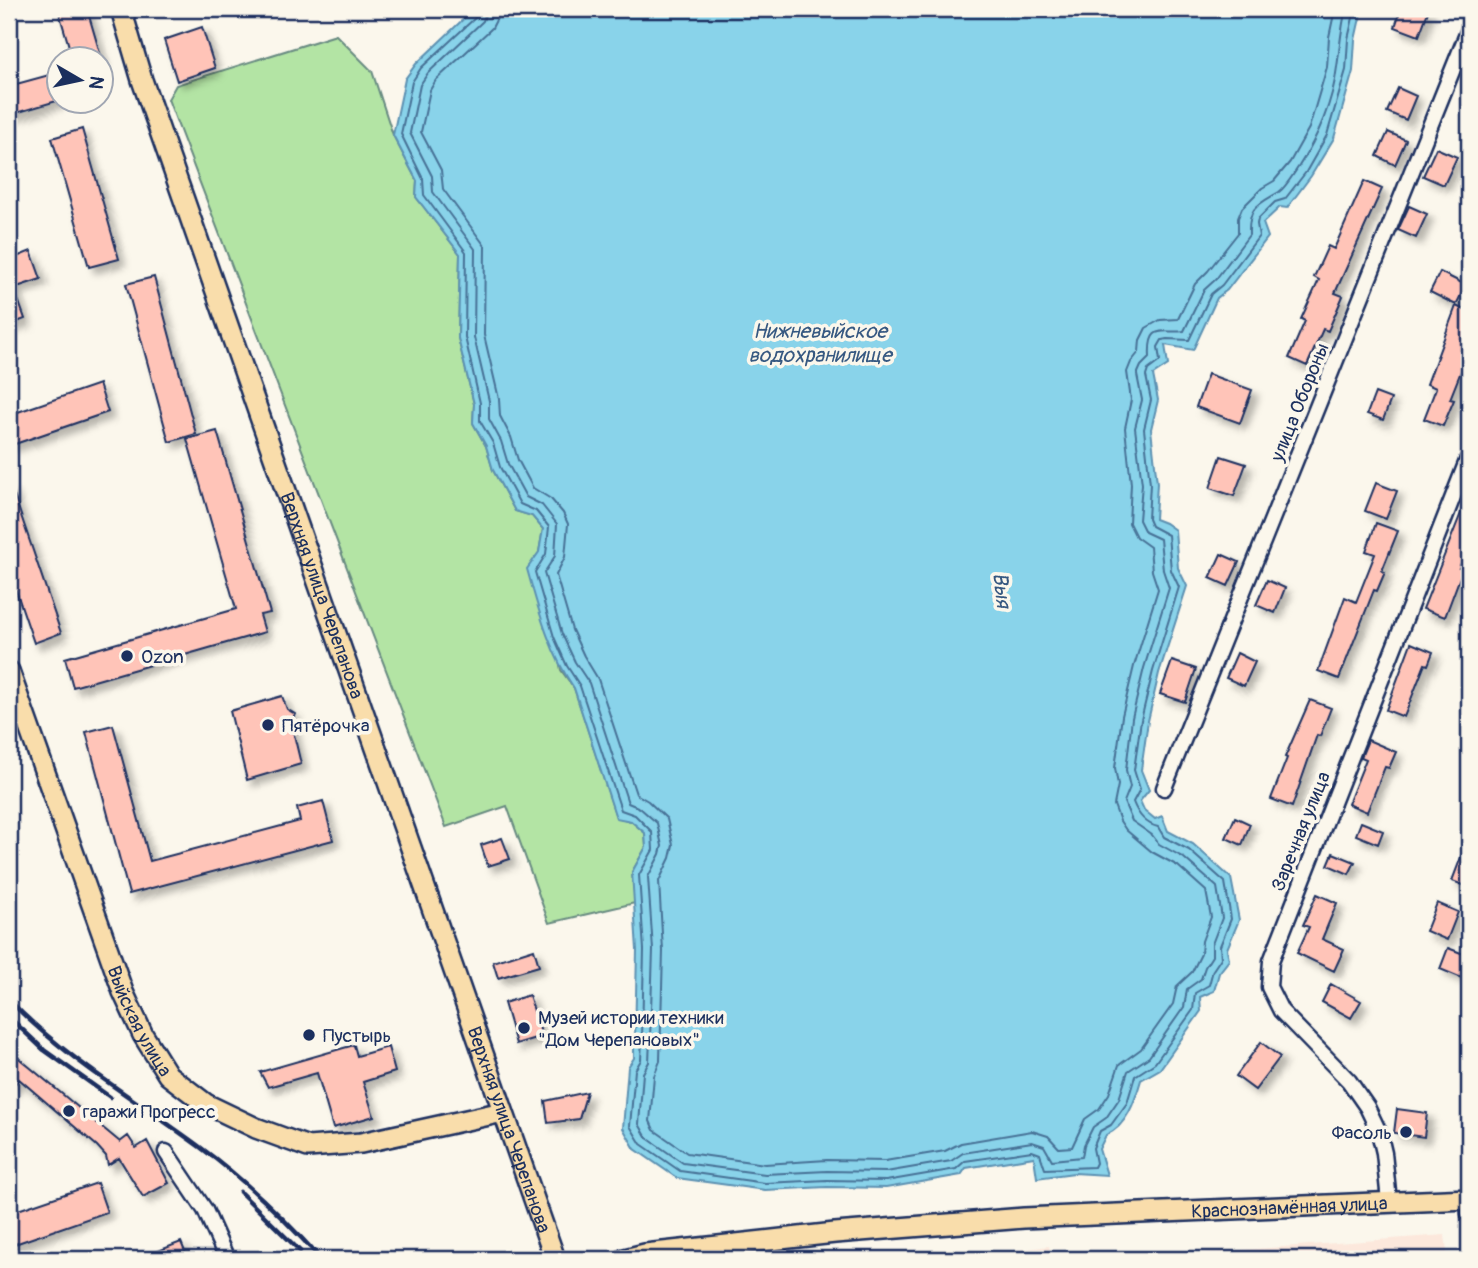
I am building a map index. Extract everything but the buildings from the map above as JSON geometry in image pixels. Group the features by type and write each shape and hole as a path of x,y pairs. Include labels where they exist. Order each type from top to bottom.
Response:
{"main road":[{"name":"Верхняя улица Черепанова","path":"121,9 142,80 555,1259"},
{"name":"Выйская улица","path":"9,671 122,992 143,1035 168,1075 206,1104 256,1128 308,1147 361,1143 503,1112"},
{"name":"Краснознамённая улица","path":"625,1259 645,1254 835,1233 1109,1213 1469,1199"}],"street":[{"name":"улица Обороны","path":"1164,788 1469,29"},
{"name":"Заречная улица","path":"1389,1201 1384,1153 1379,1132 1367,1107 1349,1082 1280,1011 1269,987 1271,961 1469,456"},
{"path":"166,1152 205,1210 227,1259"},
{"path":"1469,1199 1469,1214"}],"shaded area":[{"path":"1445,1235 1448,1259 1120,1259"},
{"path":"1049,1246 1051,1259 955,1259"}],"green space":[{"path":"336,35 372,71 393,135 417,181 416,197 460,254 458,338 474,404 473,423 486,446 493,470 515,511 532,516 543,529 539,552 561,670 574,688 616,817 631,821 645,833 646,847 632,872 635,903 549,923 507,806 446,827 168,99 176,85"}],"water":[{"name":"Нижневыйское водохранилище","path":"474,9 1362,9 1355,40 1353,71 1334,138 1287,208 1280,207 1263,223 1268,237 1227,290 1217,298 1193,350 1165,345 1168,365 1153,375 1158,400 1151,429 1157,483 1155,519 1175,530 1178,568 1187,586 1159,673 1148,721 1141,770 1149,790 1140,801 1144,810 1155,819 1162,816 1168,831 1193,844 1231,878 1239,920 1227,949 1229,960 1219,973 1214,991 1200,997 1201,1011 1160,1069 1141,1080 1125,1119 1106,1135 1099,1149 1107,1175 1074,1173 1037,1178 1034,1157 966,1168 961,1175 886,1188 765,1190 677,1178 635,1149 623,1128 628,1067 634,1058 634,1049 629,1046 630,1041 635,1040 637,950 632,872 646,847 645,833 631,821 616,818 574,688 546,631 527,569 539,552 543,529 532,516 515,511 493,470 486,446 473,423 474,404 458,338 460,254 416,197 417,181 393,135 405,79 416,64"}],"railway":[{"path":"9,1000 77,1060 233,1173 278,1214 321,1259"},
{"path":"9,1017 44,1050 110,1097"},
{"path":"240,1192 300,1251"}],"place":[{"name":"Ozon","path":"127,656"},
{"name":"Пятёрочка","path":"268,725"},
{"name":"Музей истории техники \"Дом Черепановых\"","path":"524,1028"},
{"name":"Пустырь","path":"309,1035"},
{"name":"гаражи Прогресс","path":"69,1111"},
{"name":"Фасоль","path":"1406,1132"}],"water label":[{"name":"Выя","path":"1002,590"}]}
